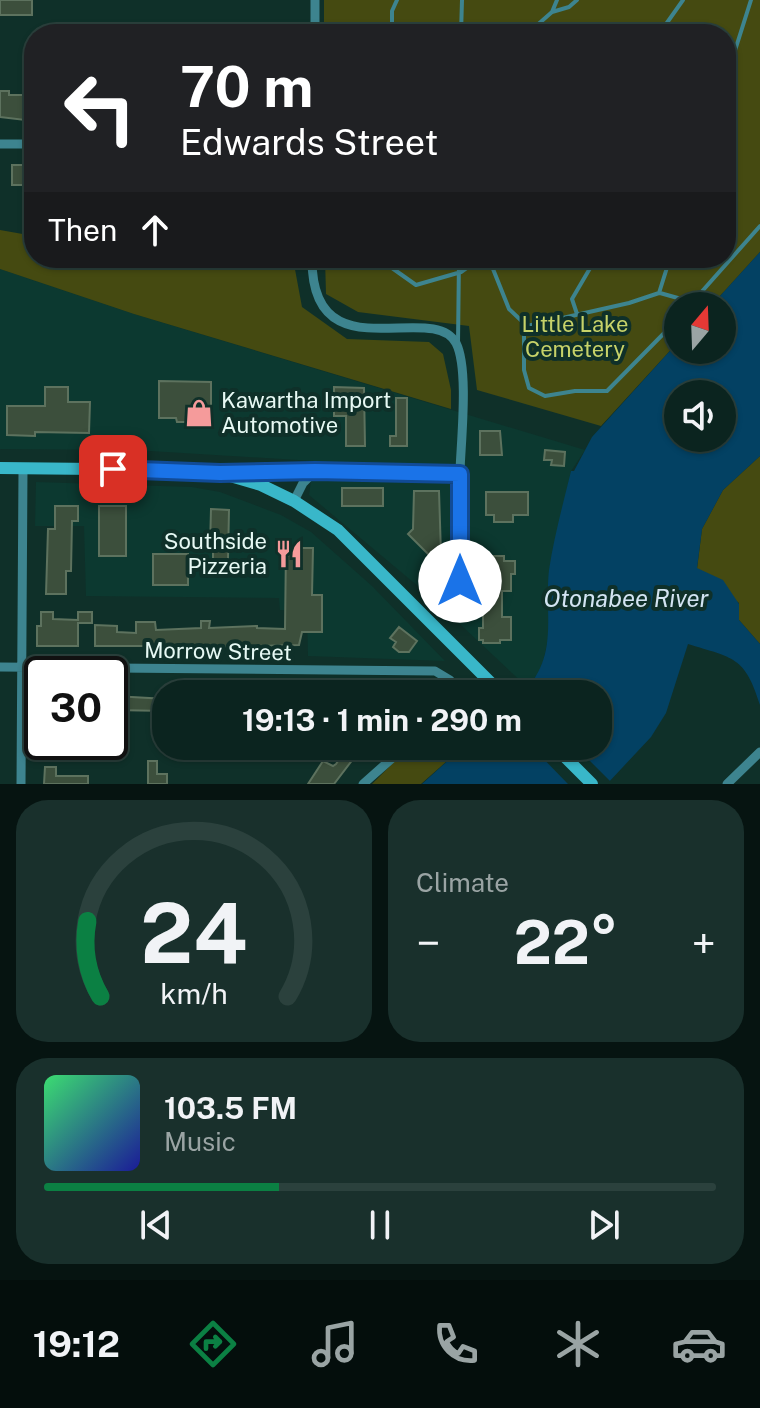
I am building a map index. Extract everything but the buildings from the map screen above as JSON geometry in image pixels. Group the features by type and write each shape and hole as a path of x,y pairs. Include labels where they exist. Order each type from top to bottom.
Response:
{"main road":[{"path":"0,468 165,469 220,473 261,485 294,501 338,530 487,680"},
{"path":"568,760 592,784"}],"street":[{"path":"315,0 315,24"},
{"path":"0,144 24,144"},
{"path":"313,268 314,291 319,303 330,315 368,328 441,331 453,338 458,346 462,360 460,581 454,597"},
{"path":"21,784 23,469"},
{"path":"294,501 303,483 315,471"},
{"path":"220,473 460,474"},
{"name":"Morrow Street","path":"0,667 435,671 450,680"},
{"path":"727,784 760,752"},
{"path":"363,784 390,760"}],"lane":[{"path":"392,24 392,11 397,0"},
{"path":"461,24 462,0"},
{"path":"552,12 557,0"},
{"path":"538,24 552,12 569,7 577,0"},
{"path":"666,24 683,0"},
{"path":"736,47 751,0"},
{"path":"736,253 760,226"},
{"path":"392,268 416,285 459,273 466,268"},
{"path":"458,346 459,268"},
{"path":"493,268 509,309 527,326 629,303 659,293 664,295"},
{"path":"577,314 572,299 590,268"},
{"path":"659,293 667,268"},
{"path":"701,292 722,268"},
{"path":"523,323 524,370 529,388 545,396 575,391 607,391 664,333"}],"shaded area":[{"path":"0,269 134,314 585,450 571,471 549,572 550,629 542,667 533,680 519,680 431,597 309,495 314,461 134,450 0,449"},
{"path":"36,482 192,487 220,492 281,515 311,532 372,586 445,661 308,656 307,611 280,610 279,598 86,596 84,526 35,526"}],"green space":[{"name":"Little Lake Cemetery","path":"324,0 760,0 760,252 724,292 664,292 664,357 601,426 477,390 469,326 358,312 326,294 325,268 736,268 736,24 324,24"},
{"path":"0,230 24,234 24,268 295,268 302,307 347,339 429,342 443,354 451,390 451,409 134,314 0,269"},
{"path":"760,456 760,644 739,620 739,603 697,569 702,529 723,490"},
{"path":"396,760 448,760 421,784 372,784"}],"water":[{"name":"Otonabee River","path":"760,252 760,456 723,490 702,529 697,568 723,580 739,604 739,620 760,644 760,705 749,677 735,661 688,644 666,713 651,737 607,784 422,784 449,760 612,760 612,680 533,680 546,651 549,570 571,471 574,471 592,437 664,357 664,364 736,364 736,292 724,292"}],"pier":[{"path":"545,760 589,760 613,784 568,784"}],"place":[{"name":"Kawartha Import Automotive","path":"199,413"},
{"name":"Southside Pizzeria","path":"289,554"}],"route":[{"path":"113,469 220,473 460,474 460,581"}]}
